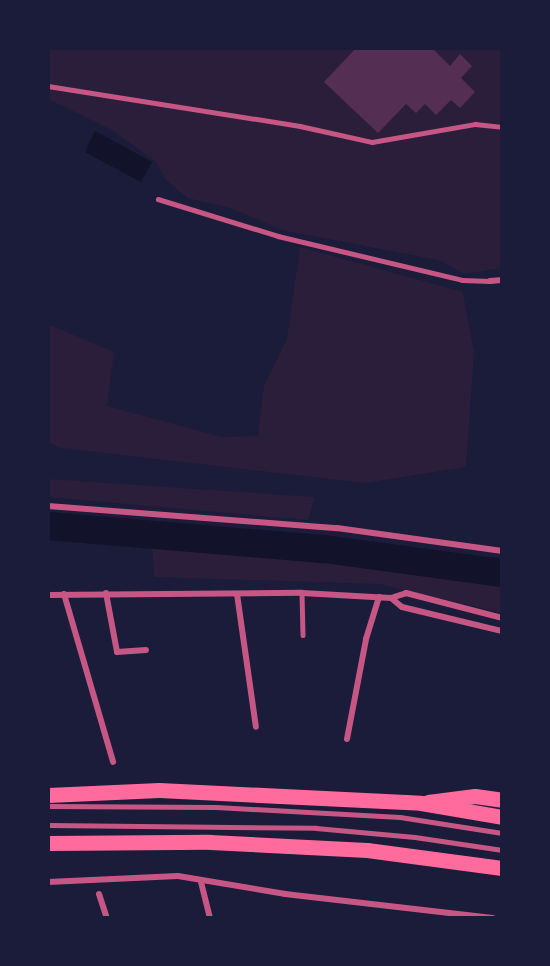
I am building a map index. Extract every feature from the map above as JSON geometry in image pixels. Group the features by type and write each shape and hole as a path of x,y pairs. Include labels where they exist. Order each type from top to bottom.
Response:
{"highway":[{"path":"48,795 159,790 421,803 502,817"},
{"path":"421,803 459,796 502,800"},
{"path":"48,843 210,842 367,850 502,868"}],"street":[{"path":"490,281 502,280"},
{"path":"48,506 337,528 502,551"},
{"path":"106,593 117,651 146,650"},
{"path":"48,595 302,593 392,598 406,593 502,618"},
{"path":"64,594 113,762"},
{"path":"237,594 256,727"},
{"path":"347,739 366,639 379,597"},
{"path":"392,598 402,607 502,632"},
{"path":"48,882 178,876 201,882 493,918"},
{"path":"201,882 210,918"},
{"path":"99,894 107,918"}],"lane":[{"path":"48,86 300,126 372,142 469,125 502,127"},
{"path":"158,200 278,236 462,280 490,281"},
{"path":"302,593 303,635"},
{"path":"48,806 285,810 400,817 502,832"},
{"path":"48,825 316,828 416,837 502,850"}],"shaded area":[{"path":"48,48 502,48 502,268 464,274 438,260 281,230 231,208 187,198 166,180 155,161 112,130 48,99"},
{"path":"95,131 152,162 141,182 85,152"},
{"path":"300,247 463,292 474,353 466,467 365,483 62,448 48,442 48,324 114,352 107,406 222,437 258,436 264,386 287,339"},
{"path":"48,479 315,497 308,520 48,497"},
{"path":"152,544 423,569 502,581 502,613 379,584 154,577"}],"building":[{"path":"356,48 432,48 450,66 460,54 472,66 461,78 475,92 460,108 451,100 436,115 425,104 416,113 406,104 378,133 324,82"}],"waterway":[{"path":"48,526 324,549 502,573"}]}
